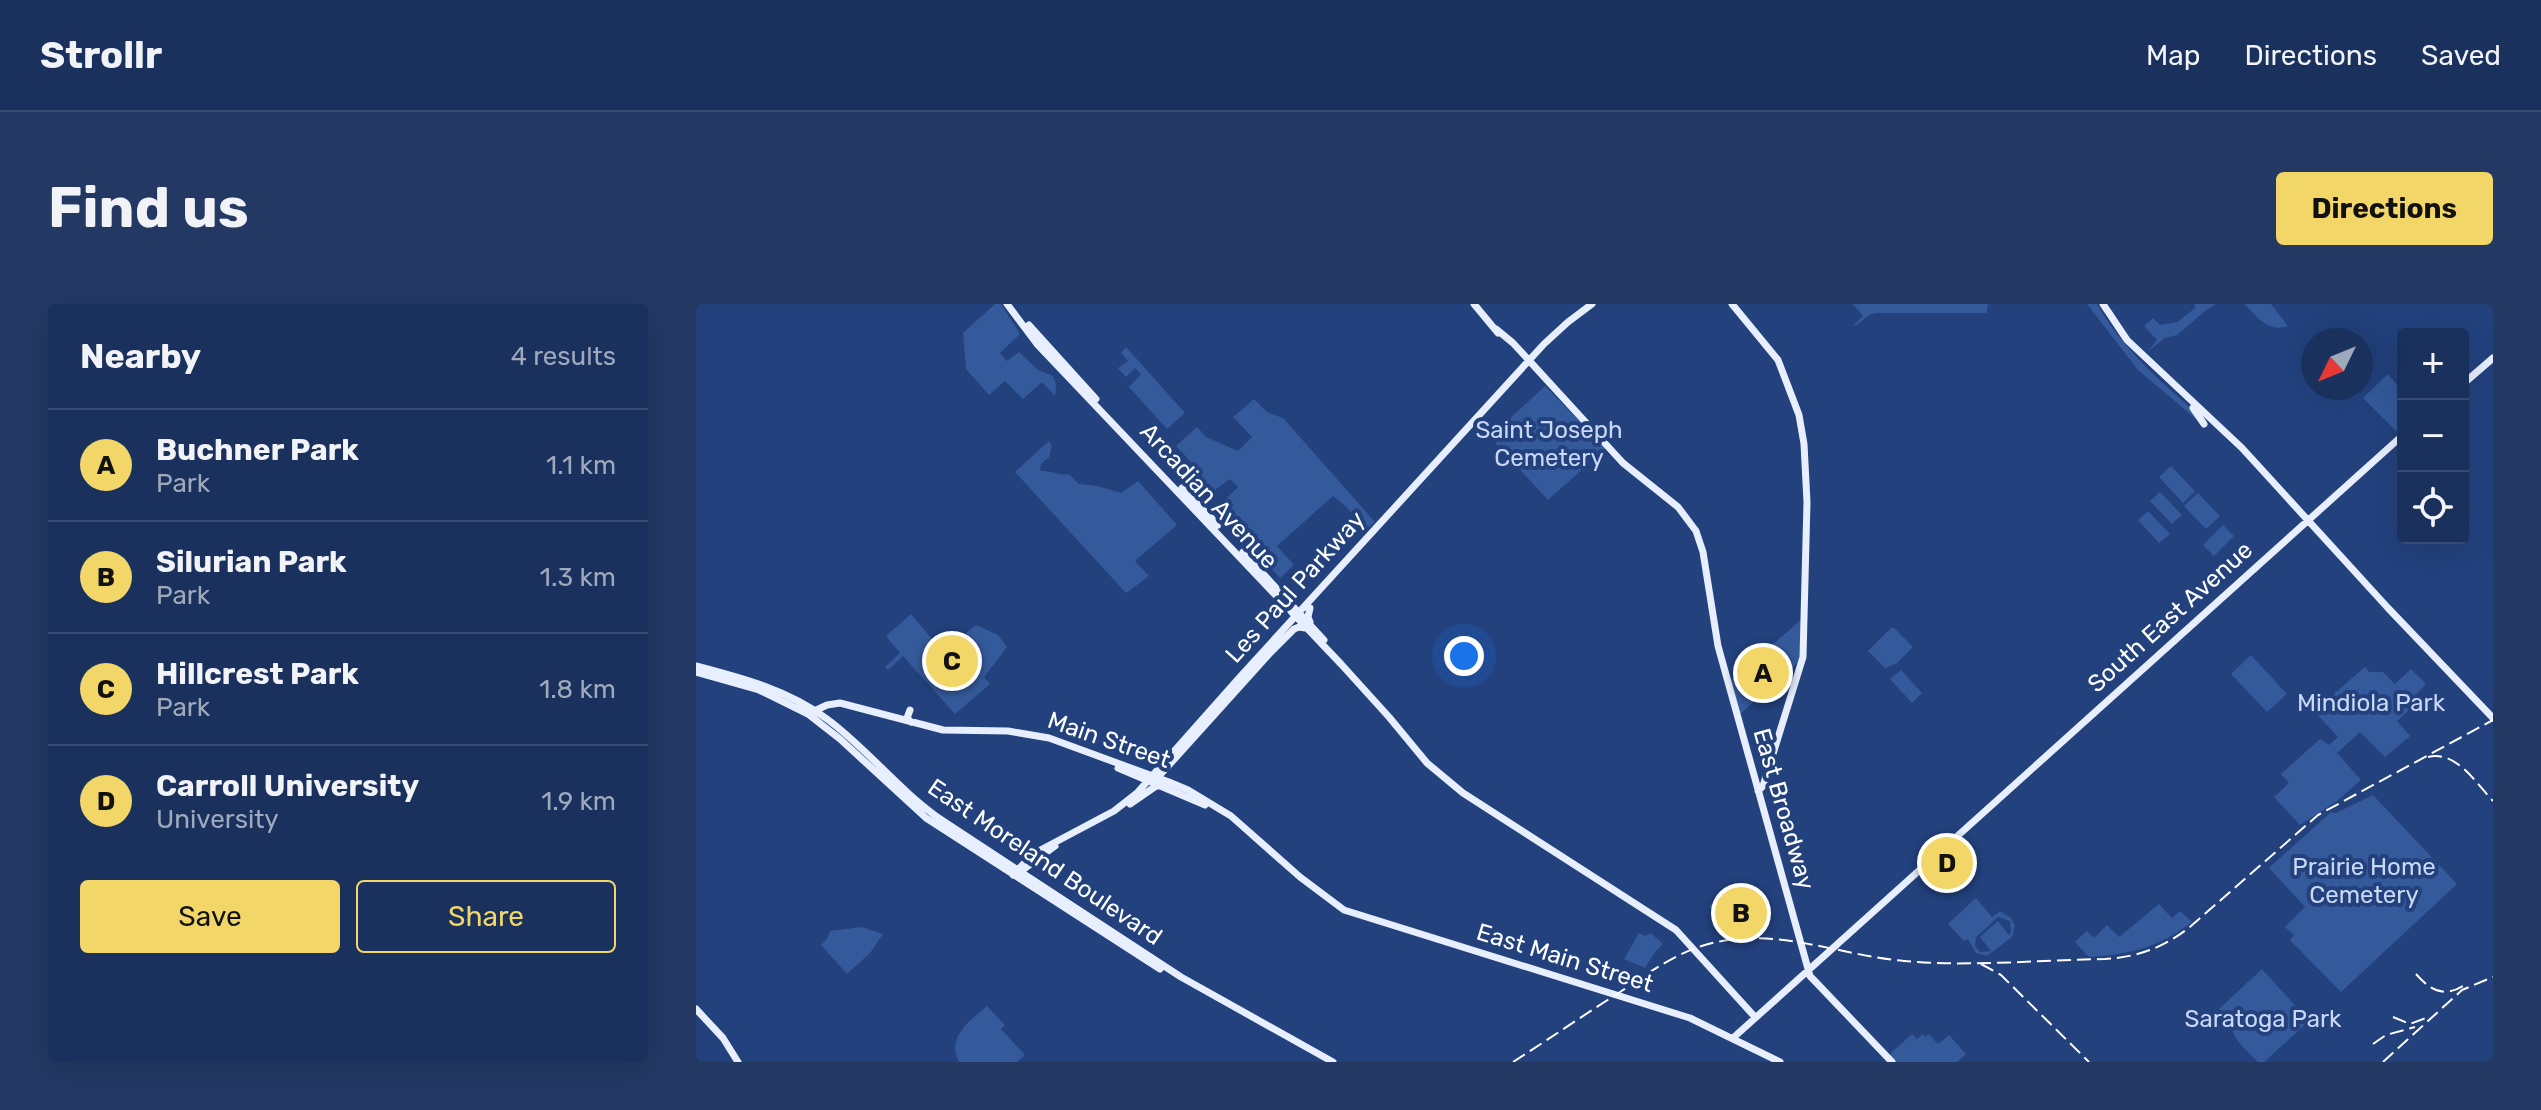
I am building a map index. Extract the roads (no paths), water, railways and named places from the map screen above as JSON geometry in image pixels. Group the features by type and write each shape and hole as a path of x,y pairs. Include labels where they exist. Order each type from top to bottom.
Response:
{"main road":[{"path":"1007,304 1037,344 1076,381"},
{"path":"1013,304 1076,381"},
{"name":"East Broadway","path":"1474,304 1522,365 1528,365"},
{"name":"Les Paul Parkway","path":"1331,577 1542,347 1592,304"},
{"path":"1732,304 1778,360 1802,427 1807,502 1803,660 1794,675 1763,786 1758,791"},
{"path":"2100,304 2124,342 2193,408 2211,420"},
{"path":"2100,304 2127,340 2307,517 2327,542 2387,601 2493,716"},
{"name":"East Broadway","path":"1496,329 1629,469 1678,507 1696,531 1704,557 1718,646 1772,853 1812,979 1888,1052 1892,1062"},
{"path":"1528,365 1550,339"},
{"path":"1522,354 1528,356 1542,347"},
{"path":"2469,377 2493,355"},
{"path":"1539,358 1538,365 1550,385"},
{"name":"Arcadian Avenue","path":"1076,381 1259,578 1289,606"},
{"name":"Arcadian Avenue","path":"1109,416 1219,526 1380,706 1432,769 1454,787 1679,932 1755,1017"},
{"name":"South East Avenue","path":"1733,1038 2307,517 2397,440"},
{"path":"1431,476 1451,446"},
{"path":"2307,517 2327,542"},
{"path":"1299,619 1331,577"},
{"path":"1323,638 1299,619 1290,617 1289,606 1301,605 1331,577"},
{"path":"1259,578 1321,640 1323,638"},
{"path":"1310,608 1309,619 1323,638"},
{"name":"Les Paul Parkway","path":"1155,780 1160,764 1274,640 1299,619"},
{"name":"Les Paul Parkway","path":"1155,780 1164,776 1166,769 1242,683 1299,627 1299,619"},
{"name":"Arcadian Avenue","path":"1323,638 1384,705 1411,745"},
{"path":"1242,683 1274,640"},
{"path":"696,669 767,687"},
{"name":"East Moreland Boulevard","path":"727,677 767,687 811,712 912,797 1016,872 1165,968 1333,1062"},
{"path":"726,691 740,681 758,680 807,701 826,705 823,711 826,718"},
{"name":"East Moreland Boulevard","path":"740,681 799,709 826,718 920,813 1000,867 1029,877 1058,896 1111,939 1149,958"},
{"path":"759,690 774,693 808,710 851,743"},
{"path":"1195,735 1224,700 1224,695"},
{"name":"Main Street","path":"811,712 835,703 943,732"},
{"name":"Main Street","path":"826,705 943,732 1024,736 1058,744 1155,780"},
{"path":"840,707 851,706"},
{"path":"799,709 799,720"},
{"path":"910,710 907,718 911,722"},
{"name":"Main Street","path":"963,733 1008,731 1037,735 1155,780"},
{"path":"1024,736 1037,735"},
{"path":"1101,761 1189,793"},
{"path":"1126,771 1141,782 1139,791"},
{"path":"1016,872 1155,780"},
{"path":"1155,780 1189,793"},
{"path":"1016,872 1039,850 1131,804 1156,786 1155,780"},
{"path":"896,792 902,792 924,811 943,821"},
{"name":"Main Street","path":"1189,793 1231,816 1300,877 1344,910 1410,931"},
{"path":"951,835 963,834"},
{"path":"964,843 1058,896"},
{"path":"1016,872 1039,850"},
{"name":"East Main Street","path":"1410,931 1689,1017 1780,1062"},
{"path":"1148,970 1149,958 1159,953 1165,968"},
{"path":"696,1009 723,1038 738,1062"}],"railway":[{"path":"1513,1062 1672,959 1705,945 1730,940 1780,940 1879,958 1954,963 2105,959 2151,950 2191,926 2318,815 2493,720"},
{"path":"2428,757 2448,758 2456,763 2493,801"},
{"path":"1981,964 2001,975 2089,1062"},
{"path":"2416,974 2426,984 2443,992 2463,986"},
{"path":"2383,1062 2462,990 2493,977"},
{"path":"2393,1017 2410,1024 2426,1018"},
{"path":"2373,1044 2386,1035 2415,1027"}],"place":[{"name":"Hillcrest Park","path":"952,661"},
{"name":"Buchner Park","path":"1763,673"},
{"name":"Carroll University","path":"1947,863"},
{"name":"Silurian Park","path":"1741,913"}],"park label":[{"name":"Saint Joseph Cemetery","path":"1549,444"},
{"name":"Mindiola Park","path":"2371,703"},
{"name":"Prairie Home Cemetery","path":"2364,881"},
{"name":"Saratoga Park","path":"2263,1019"}]}
